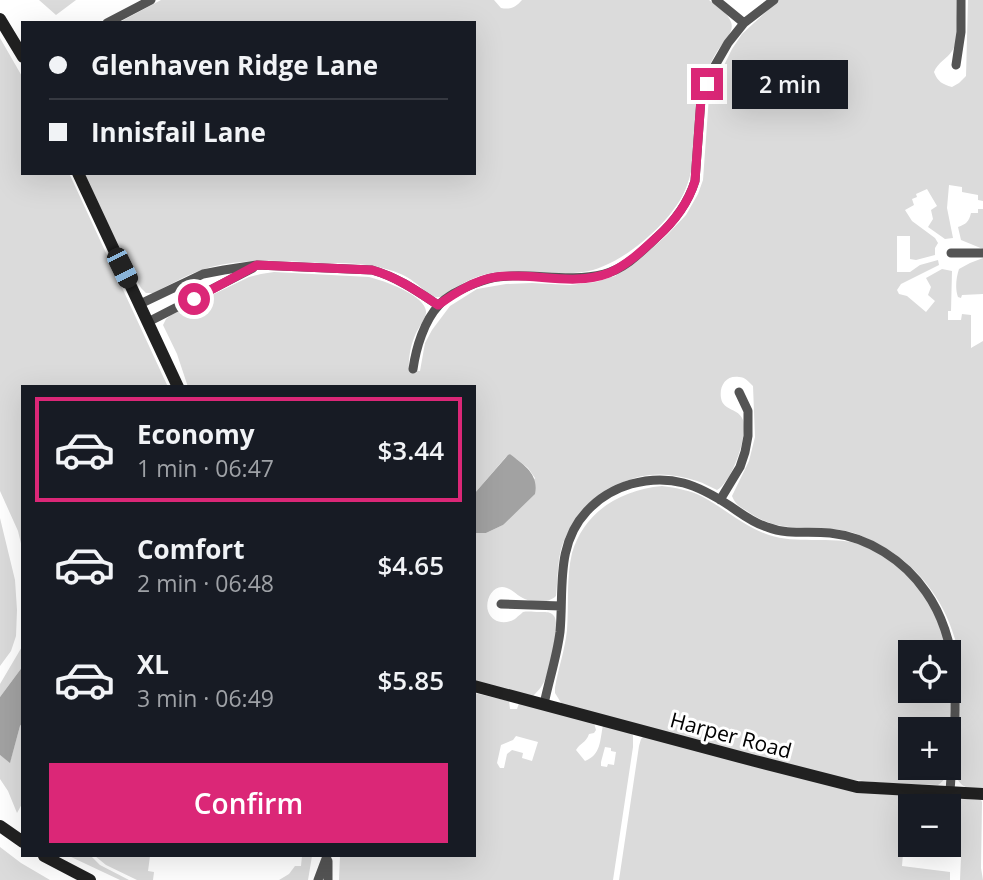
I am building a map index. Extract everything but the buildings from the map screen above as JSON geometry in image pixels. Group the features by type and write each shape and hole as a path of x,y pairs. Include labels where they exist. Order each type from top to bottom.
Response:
{"main road":[{"path":"0,19 21,54"},
{"path":"79,175 177,385"},
{"name":"Harper Road","path":"476,687 857,787 983,794"},
{"path":"0,826 21,841"},
{"path":"46,857 90,880"}],"street":[{"path":"111,21 151,0"},
{"path":"716,0 744,23"},
{"path":"413,369 420,338 438,305 463,289 496,277 575,279 606,274 622,267 666,229 681,211 695,181 701,99 713,69 744,23 774,0"},
{"path":"957,65 961,0"},
{"path":"951,253 983,253"},
{"path":"139,304 203,274 257,265 372,270 401,281 438,305"},
{"path":"148,322 257,265"},
{"path":"186,282 194,299"},
{"path":"720,500 746,452 748,411 738,392"},
{"path":"544,704 557,650 562,569 569,539 576,525 597,501 626,486 656,479 691,484 767,528 843,535 871,545 901,564 925,590 943,621 953,657 955,679 950,792"},
{"path":"501,604 561,606"},
{"path":"318,880 327,857"},
{"path":"327,857 328,880"}],"shaded area":[{"path":"39,0 76,0 56,15"},
{"path":"161,0 494,0 501,8 508,9 522,0 709,0 722,10 732,26 711,62 703,83 694,158 686,188 669,215 643,241 628,253 597,269 572,273 490,273 471,279 448,294 435,297 404,276 378,267 280,261 253,261 204,269 153,293 146,293 107,225 85,175 476,175 476,21 122,21"},
{"path":"779,0 956,0 955,46 934,72 941,82 952,87 966,76 968,0 983,0 983,201 978,200 978,195 962,192 962,187 949,185 947,208 953,238 945,239 928,227 933,219 931,210 937,206 927,189 916,194 917,197 912,199 914,205 905,210 912,221 938,243 935,255 910,259 910,236 897,236 897,272 910,272 920,265 938,260 939,265 901,284 897,290 926,312 935,301 928,295 931,287 926,278 942,269 952,271 951,311 948,311 948,320 961,320 962,314 971,315 971,348 983,341 983,790 971,789 958,780 961,780 961,717 959,717 961,640 955,640 943,610 927,584 906,562 862,536 837,530 773,524 742,508 733,499 749,461 755,437 753,386 745,379 730,378 724,382 721,389 722,402 741,416 744,427 737,458 723,485 717,490 697,481 667,475 638,477 625,481 601,497 568,533 560,556 556,596 539,602 525,599 505,587 492,592 487,607 496,620 511,621 523,612 549,613 553,614 555,619 555,643 547,674 533,696 476,682 476,533 486,533 503,525 535,478 528,468 510,454 476,492 476,385 187,385 163,325 171,315 249,277 261,274 274,272 369,277 403,290 425,307 426,313 414,337 409,361 409,370 420,371 425,343 432,330 450,306 477,289 506,284 570,285 596,282 615,276 667,235 686,215 703,180 709,96 742,34"},
{"path":"0,38 21,75 21,175 70,175 167,385 21,385 21,544 0,491"},
{"path":"978,209 983,209 983,249 961,240 958,227 967,222 971,213 978,213"},
{"path":"983,258 983,294 958,297 956,283 959,269"},
{"path":"508,455 533,475 535,494 503,525 486,533 476,533 476,492"},
{"path":"662,486 698,495 769,535 787,539 835,540 857,544 883,556 906,574 935,612 944,640 898,640 898,703 951,703 950,717 898,717 898,780 943,780 942,782 938,785 844,779 563,706 555,688 567,630 568,582 572,553 585,526 595,515 618,498"},
{"path":"0,518 15,580 17,610 16,636 11,651 0,666"},
{"path":"21,648 21,669 0,697 0,684"},
{"path":"21,669 21,725 10,763 0,755 0,697"},
{"path":"476,693 509,701 510,709 517,709 519,703 594,723 594,733 589,734 576,750 585,761 597,751 603,725 632,733 633,747 613,880 339,880 340,857 476,857","holes":["516,736 538,742 532,761 522,758 523,753 512,750 507,754 504,768 500,768 497,763 501,745","605,747 611,748 611,751 616,752 614,765 601,766"]},
{"path":"20,726 21,806 17,813 0,779 0,755 10,762"},
{"path":"644,736 820,783 917,794 898,794 898,857 903,857 902,866 950,872 950,880 619,880 641,739"},
{"path":"961,799 981,800 983,880 960,880"},
{"path":"0,847 21,863 50,880 0,880"},
{"path":"71,857 92,857 100,865 129,880 120,880"},
{"path":"96,857 150,857 148,871 154,872 153,880 137,880 106,865"},
{"path":"302,857 312,857 308,880 279,880 295,866 301,866"}],"route":[{"path":"194,299 257,265 372,270 401,281 438,305 463,289 496,277 575,279 606,274 622,267 666,229 691,193 695,181 701,99 707,84"}]}
